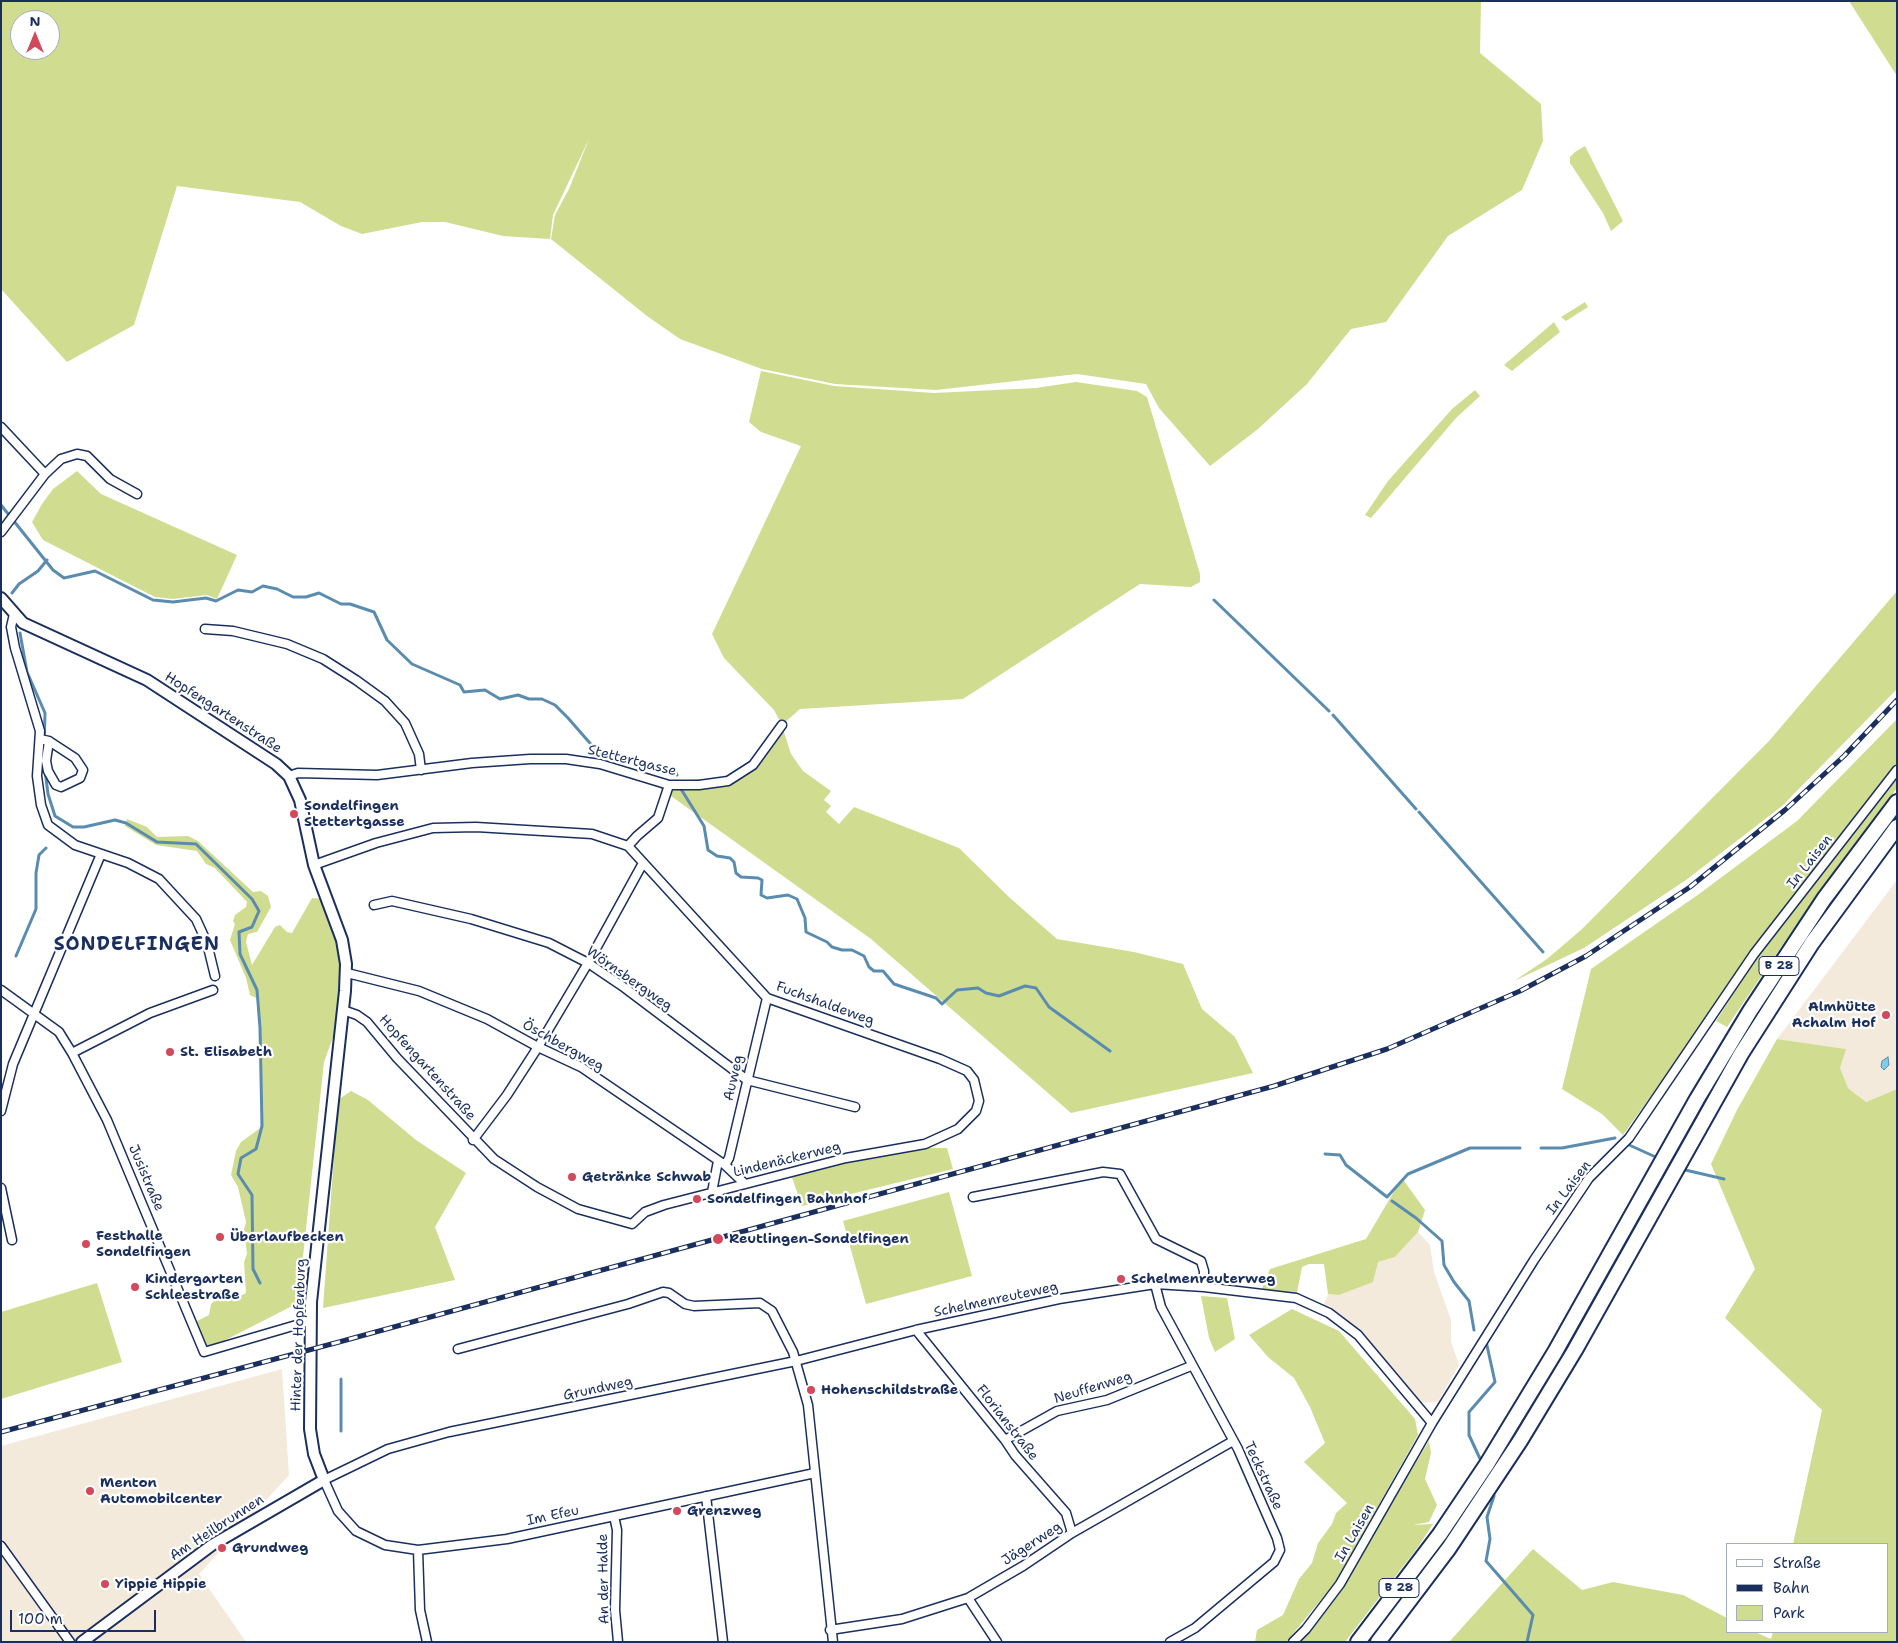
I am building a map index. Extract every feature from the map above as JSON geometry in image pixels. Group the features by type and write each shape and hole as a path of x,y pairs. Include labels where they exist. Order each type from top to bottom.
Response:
{"highway":[{"name":"B 28","path":"1358,1642 1440,1534 1507,1433 1556,1352 1674,1138 1722,1056 1793,943 1897,802"},
{"name":"B 28","path":"1378,1642 1452,1543 1520,1441 1575,1350 1741,1054 1798,964 1897,827"}],"street":[{"path":"1,427 45,474"},
{"path":"1,532 45,474 61,459 77,454 87,456 110,479 137,494"},
{"name":"Hopfengartenstraße","path":"1,598 23,623 148,680 276,764 289,776 300,800 314,865 342,940 347,973 342,1010 357,1015 366,1022 473,1140 500,1164 570,1204 597,1216 632,1224"},
{"path":"14,614 11,627 15,648 38,724 40,739 37,776 41,805 48,825 75,845 128,863 159,879 177,896 196,919 206,943 215,976"},
{"path":"233,632 234,622"},
{"path":"205,629 233,632 287,644 323,659 378,696 409,730 419,754 422,770"},
{"name":"Stettertgasse","path":"289,776 298,773 377,775 530,759 566,759 600,764 669,785 699,785 728,781 753,765 782,725"},
{"path":"40,739 49,741 75,758 84,770 80,778 61,786 56,785 48,771 46,761 49,741"},
{"name":"In Laisen","path":"1293,1642 1306,1629 1340,1584 1432,1423 1534,1260 1589,1178 1629,1138 1754,954 1897,770"},
{"path":"314,865 376,843 433,828 476,827 592,834 628,846 636,836 658,818 669,785"},
{"name":"Fuchshaldeweg","path":"628,846 767,998 940,1059 967,1071 974,1080 978,1092 979,1101 976,1111 958,1129 925,1144"},
{"path":"1,1111 13,1064 101,854"},
{"path":"473,1140 507,1095 538,1047 588,964 643,863"},
{"name":"Wörnsbergweg","path":"374,905 392,901 471,919 549,943 588,964 625,988 746,1080 856,1107"},
{"name":"Öschbergweg","path":"347,973 419,991 487,1019 538,1047 582,1067 722,1163 745,1184"},
{"name":"Jusistraße","path":"1,990 59,1032 72,1053 107,1120 204,1352 310,1321"},
{"path":"72,1053 150,1013 213,990"},
{"name":"Auweg","path":"712,1192 722,1163 729,1158 767,998"},
{"name":"Hinter der Hopfenburg","path":"324,1480 314,1454 310,1429 310,1321 315,1251 342,1010"},
{"name":"Lindenäckerweg","path":"632,1224 645,1212 712,1192 846,1158 925,1144"},
{"path":"973,1197 1103,1172 1120,1174 1156,1239 1201,1261 1204,1271 1204,1286"},
{"path":"1,1188 12,1240"},
{"name":"Schelmenreuteweg","path":"796,1361 916,1330 1059,1299 1155,1284 1204,1286 1296,1298 1329,1313 1358,1335 1432,1423"},
{"name":"Teckstraße","path":"1155,1284 1160,1307 1233,1441 1277,1538 1280,1550 1274,1562 1195,1628 1170,1642"},
{"path":"458,1349 628,1304 663,1292 669,1293 685,1304 694,1306 760,1303 772,1311 780,1324 796,1361 808,1405 830,1630 833,1642"},
{"name":"Florianstraße","path":"916,1330 1015,1455 1066,1513 1072,1533"},
{"name":"Grundweg","path":"324,1480 388,1449 449,1432 796,1361"},
{"name":"Neuffenweg","path":"1005,1440 1057,1411 1107,1400 1191,1366"},
{"name":"Jägerweg","path":"830,1630 902,1618 968,1598 1023,1566 1072,1533 1233,1441"},
{"name":"Im Efeu","path":"324,1480 338,1511 356,1531 385,1545 418,1550 490,1542 815,1473"},
{"name":"Am Heilbrunnen","path":"82,1642 212,1545 324,1480"},
{"path":"706,1496 723,1642"},
{"name":"An der Halde","path":"614,1516 616,1530 615,1610 618,1642"},
{"path":"1,1546 70,1642"},
{"path":"418,1550 420,1610 427,1642"},
{"path":"968,1598 997,1642"}],"shaded area":[{"path":"1897,880 1897,1089 1866,1102 1848,1088 1840,1068 1845,1049 1777,1039"},
{"path":"1418,1232 1430,1245 1434,1272 1451,1320 1451,1341 1459,1365 1438,1402 1419,1403 1361,1332 1323,1307 1328,1294 1339,1295 1378,1262 1395,1257"},
{"path":"282,1369 289,1475 199,1574 246,1642 1,1642 1,1446"}],"green space":[{"path":"1,1 1481,1 1480,53 1541,104 1543,141 1522,190 1448,236 1386,322 1351,329 1307,384 1258,429 1210,466 1159,408 1146,384 1077,374 936,390 835,384 762,369 680,339 647,316 551,239 555,215 569,189 589,139 553,215 550,239 503,236 445,222 422,222 362,234 341,226 300,202 177,186 134,325 67,362 1,289"},
{"path":"1849,1 1897,1 1897,76"},
{"path":"1585,146 1623,221 1611,231 1603,213 1570,163 1570,157"},
{"path":"1585,302 1588,307 1566,321 1561,317"},
{"path":"1554,322 1560,332 1512,371 1504,365"},
{"path":"761,371 834,386 934,393 1036,388 1076,382 1137,391 1147,397 1200,574 1200,582 1191,587 1140,584 963,699 800,709 782,725 774,710 724,658 712,634 801,446 761,432 749,422"},
{"path":"1475,390 1480,396 1456,418 1371,518 1365,515 1388,481 1452,409"},
{"path":"77,471 101,494 237,555 217,599 207,595 173,599 155,597 43,540 32,522 53,489"},
{"path":"1897,591 1897,689 1782,806 1686,880 1584,948 1514,981 1547,959 1581,930 1769,741"},
{"path":"1897,719 1897,765 1753,953 1623,1135 1602,1114 1562,1089 1591,969 1699,894 1797,821"},
{"path":"782,726 791,754 803,771 831,791 824,800 831,806 826,812 839,824 854,807 959,848 1010,898 1057,939 1134,952 1183,964 1202,1009 1235,1037 1253,1073 1071,1113 871,939 643,776 665,781 723,778 745,767"},
{"path":"1897,778 1897,788 1817,894 1727,1027 1716,1021 1758,956"},
{"path":"127,819 147,827 157,837 188,836 198,841 253,892 261,891 268,896 271,907 257,932 248,934 246,942 252,965 275,927 280,925 287,932 292,933 312,898 326,899 342,940 343,1010 324,1062 298,1303 204,1351 193,1323 209,1315 211,1304 216,1299 235,1299 246,1293 244,1262 247,1254 244,1229 246,1222 238,1187 231,1175 236,1151 241,1142 263,1126 258,990 256,998 250,995 246,978 230,940 235,924 233,921 235,915 246,907 247,902 215,868 206,864 197,851 156,845 125,826"},
{"path":"1777,1039 1846,1049 1840,1068 1848,1088 1866,1102 1897,1089 1897,1642 1449,1642 1533,1549 1582,1590 1613,1582 1683,1595 1726,1617 1726,1633 1757,1633 1771,1639 1773,1633 1888,1633 1888,1543 1793,1543 1822,1410 1725,1318 1755,1269 1711,1164 1737,1110"},
{"path":"351,1091 368,1100 416,1140 466,1173 435,1227 455,1280 323,1308 338,1100"},
{"path":"925,1148 947,1148 953,1169 802,1206 790,1172"},
{"path":"1402,1178 1425,1210 1418,1232 1395,1257 1378,1262 1373,1282 1339,1295 1328,1294 1324,1264 1309,1264 1302,1267 1296,1298 1262,1289 1270,1269 1366,1239"},
{"path":"949,1192 972,1276 866,1304 843,1221"},
{"path":"97,1283 122,1362 1,1399 1,1312"},
{"path":"1201,1296 1227,1298 1235,1339 1215,1352 1209,1338"},
{"path":"1292,1309 1339,1331 1415,1419 1418,1435 1334,1584 1286,1642 1255,1642 1257,1630 1283,1615 1299,1579 1312,1563 1318,1543 1332,1524 1336,1513 1347,1503 1304,1462 1325,1443 1310,1407 1294,1378 1268,1357 1249,1335"},
{"path":"1429,1441 1431,1453 1425,1479 1437,1505 1429,1522 1413,1525 1433,1524 1418,1547 1345,1642 1297,1642 1389,1506"}],"water":[{"path":"1888,1057 1889,1065 1884,1070 1881,1067 1882,1061"}],"waterway":[{"path":"1,505 53,570 64,578 95,571 153,600 173,602 206,598 216,601 238,590 252,592 263,586 277,589 293,597 306,597 319,593 341,604 350,604 374,612 387,640 412,664 460,685 464,692 485,690 500,699 518,695 529,699 542,699 555,705 596,750 639,760 660,768 674,769 677,775"},
{"path":"12,593 19,584 38,571 47,560"},
{"path":"1214,600 1329,711"},
{"path":"20,633 27,672 45,713 44,749"},
{"path":"1333,715 1416,809"},
{"path":"45,770 48,794 55,816 73,827 84,827 115,820 126,823 157,842 196,844 252,899 259,911 252,927 239,932 240,954 257,990 260,1028 262,1126 256,1149 241,1158 238,1174 252,1195 253,1269 260,1283"},
{"path":"681,789 704,826 708,850 717,856 730,858 734,862 736,873 741,877 762,880 761,895 767,898 788,895 797,899 805,918 806,932 827,942 832,947 852,950 864,956 869,967 874,971 883,971 894,984 936,998 942,1004 957,990 978,988 986,993 999,996 1025,986 1036,988 1049,1007 1110,1051"},
{"path":"1419,812 1543,952"},
{"path":"16,956 36,909 36,873 39,855 46,848"},
{"path":"1541,1148 1562,1148 1615,1138"},
{"path":"1627,1144 1660,1159"},
{"path":"1325,1154 1340,1155 1346,1165 1387,1197 1408,1174 1470,1148 1520,1148"},
{"path":"1681,1169 1724,1179"},
{"path":"1392,1201 1416,1218 1442,1241 1444,1265 1469,1301 1474,1330"},
{"path":"1482,1463 1469,1435 1469,1412 1495,1382 1486,1341"},
{"path":"341,1379 341,1431"},
{"path":"1493,1490 1494,1496 1487,1517 1490,1539 1486,1561 1533,1615 1527,1642"}],"railway":[{"path":"1,1432 339,1342 1274,1086 1387,1049 1520,991 1586,956 1690,887 1785,810 1844,756 1897,700"}],"place":[{"name":"Sondelfingen Stettertgasse","path":"294,814"},
{"name":"Almhütte Achalm Hof","path":"1886,1015"},
{"name":"St. Elisabeth","path":"170,1052"},
{"name":"Getränke Schwab","path":"572,1177"},
{"name":"Sondelfingen Bahnhof","path":"697,1199"},
{"name":"Überlaufbecken","path":"220,1237"},
{"name":"Reutlingen-Sondelfingen","path":"718,1239"},
{"name":"Festhalle Sondelfingen","path":"86,1244"},
{"name":"Schelmenreuterweg","path":"1121,1279"},
{"name":"Kindergarten Schleestraße","path":"135,1287"},
{"name":"Hohenschildstraße","path":"811,1390"},
{"name":"Menton Automobilcenter","path":"90,1491"},
{"name":"Grenzweg","path":"677,1511"},
{"name":"Grundweg","path":"222,1548"},
{"name":"Yippie Hippie","path":"105,1584"}],"district":[{"name":"SONDELFINGEN","path":"137,945"}]}
